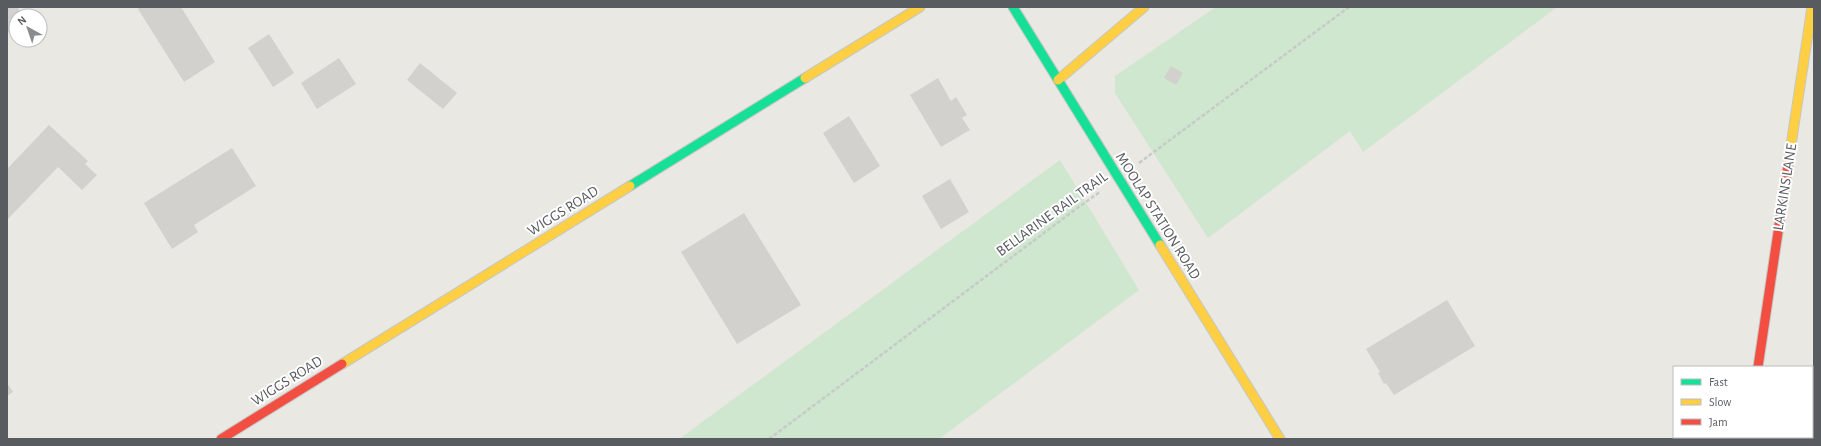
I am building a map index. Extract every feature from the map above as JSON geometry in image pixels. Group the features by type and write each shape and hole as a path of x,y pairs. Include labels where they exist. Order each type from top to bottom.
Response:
{"street":[{"name":"WIGGS ROAD","path":"221,439 920,7"},
{"name":"MOOLAP STATION ROAD","path":"1013,7 1280,439"},
{"path":"1058,80 1115,30 1144,7"},
{"name":"LARKINS LANE","path":"1758,366 1812,7"}],"path":[{"name":"BELLARINE RAIL TRAIL","path":"769,439 1349,7"}],"green space":[{"path":"1216,7 1557,7 1363,152 1350,131 1208,238 1115,93 1115,76"},
{"path":"1060,160 1139,290 939,439 679,439"}],"building":[{"path":"7,7 17,7 18,8 8,8 7,33"},
{"path":"141,7 181,7 215,62 184,82 138,9"},
{"path":"269,34 294,73 273,87 248,48"},
{"path":"339,58 356,84 317,109 301,83"},
{"path":"420,63 457,93 443,109 407,80"},
{"path":"1171,66 1183,73 1176,85 1164,78"},
{"path":"938,78 951,101 956,97 967,115 962,118 970,130 941,147 910,95"},
{"path":"849,116 880,166 854,183 823,133"},
{"path":"49,125 88,161 85,164 97,175 82,190 58,167 7,220 7,169"},
{"path":"232,148 256,186 194,225 198,232 172,249 144,203"},
{"path":"950,179 969,212 941,229 922,196"},
{"path":"744,213 801,305 737,344 681,252"},
{"path":"1447,300 1475,346 1394,395 1386,383 1384,384 1378,373 1380,372 1366,349"},
{"path":"7,383 13,392 7,396"}],"traffic: fast":[{"path":"1013,7 1160,245"},
{"path":"630,186 805,78"}],"traffic: slow":[{"path":"805,78 920,7"},
{"path":"1058,80 1144,7"},
{"path":"1788,165 1812,7"},
{"path":"342,364 630,186"},
{"path":"1160,245 1280,439"}],"traffic: jam":[{"path":"1758,366 1788,165"},
{"path":"221,439 342,364"}]}
